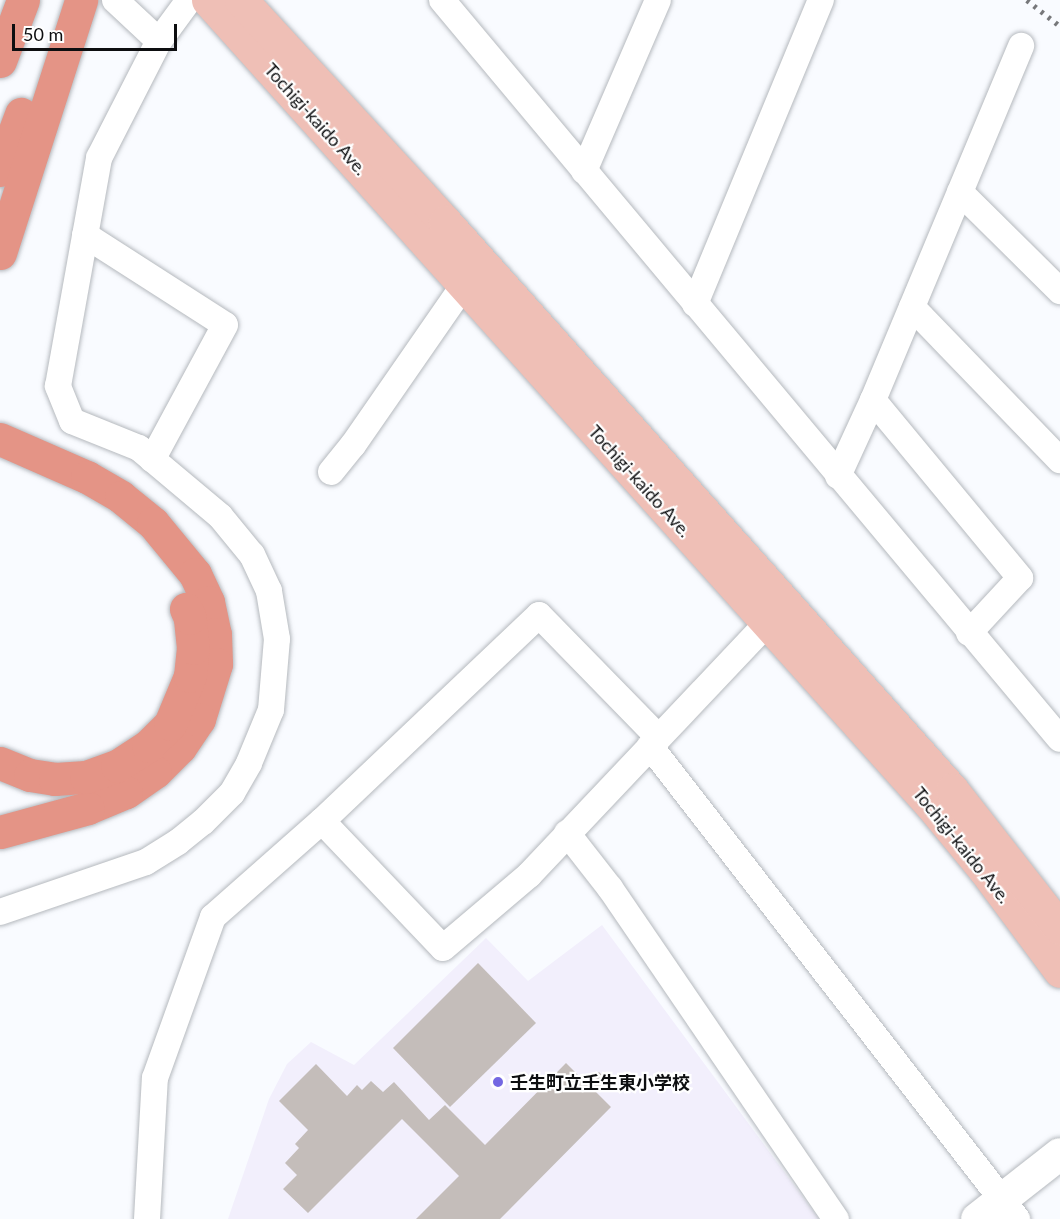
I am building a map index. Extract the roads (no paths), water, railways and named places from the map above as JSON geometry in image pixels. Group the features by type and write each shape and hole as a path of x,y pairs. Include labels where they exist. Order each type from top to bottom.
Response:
{"highway":[{"path":"0,61 23,0"},
{"path":"0,170 63,0"},
{"path":"0,253 81,0"},
{"path":"0,439 87,477 121,497 153,523 195,574 208,602 215,634 216,664 199,718 180,747 155,771 126,792 88,808 0,832"},
{"path":"0,460 61,486 117,518 141,540 162,563 179,591 190,618 193,648 190,676 170,724 148,746 117,766 86,777 55,779 30,775 0,763"}],"main road":[{"name":"Tochigi-kaido Ave.","path":"208,0 465,283 776,614"},
{"name":"Tochigi-kaido Ave.","path":"242,0 445,222 776,614 932,806 1056,946"}],"street":[{"path":"115,0 159,41"},
{"path":"0,912 146,862 178,842 203,822 232,793 249,763 271,710 277,639 269,591 252,555 220,516 139,448 72,421 58,386 99,158 159,41 189,0"},
{"path":"442,0 969,633 1060,739"},
{"path":"584,171 658,0"},
{"path":"694,304 821,0"},
{"path":"838,476 873,400 1021,46"},
{"path":"960,192 1060,291"},
{"path":"85,235 225,325 152,460"},
{"path":"331,472 353,445 465,283"},
{"path":"912,307 1060,460"},
{"path":"873,400 1020,578 969,633"},
{"path":"322,821 443,948 529,875 776,614"},
{"path":"147,1219 155,1078 213,917 322,821 539,615 654,741 1010,1209"},
{"path":"567,833 610,888 836,1219"},
{"path":"977,1219 1010,1209 1060,1154"}],"railway":[{"path":"1027,0 1060,26"}],"place":[{"name":"壬生町立壬生東小学校","path":"498,1082"}]}
